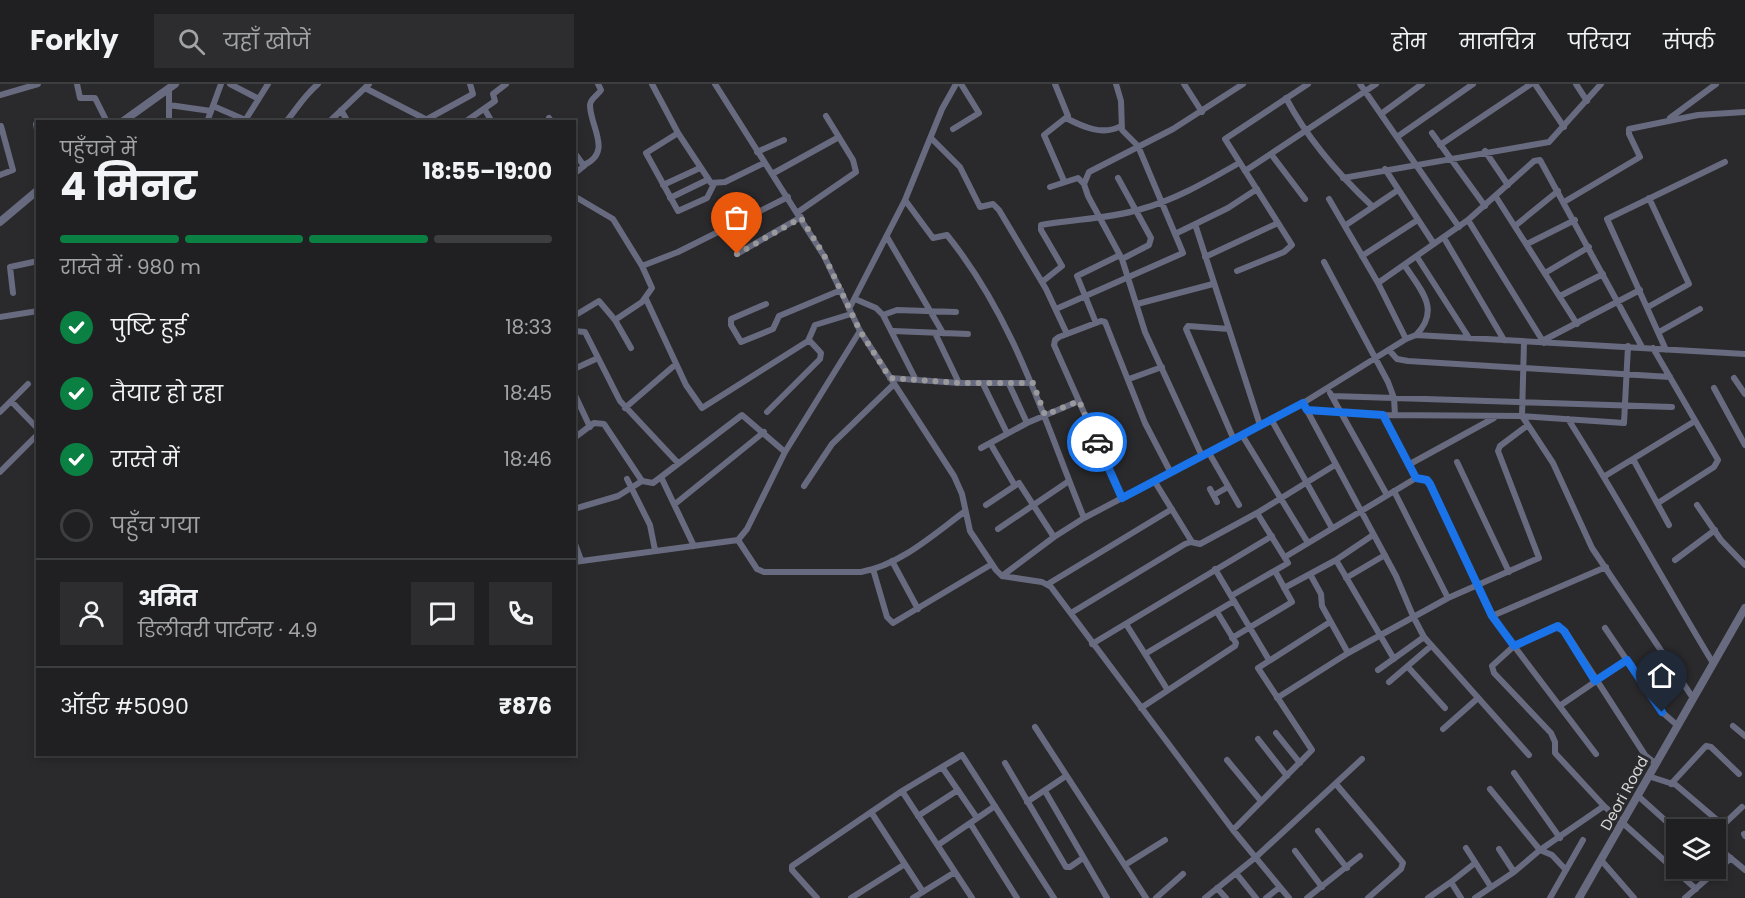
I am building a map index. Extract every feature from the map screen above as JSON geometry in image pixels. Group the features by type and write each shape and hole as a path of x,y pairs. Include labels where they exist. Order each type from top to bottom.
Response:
{"street":[{"path":"0,94 39,84"},
{"path":"77,84 80,98 95,98 106,120"},
{"path":"208,120 221,84"},
{"path":"230,84 257,98"},
{"path":"169,105 212,109 248,120 257,98 268,84"},
{"path":"288,120 301,105 302,97 318,84"},
{"path":"429,120 473,94 470,84"},
{"path":"468,120 496,100 494,93 506,84"},
{"path":"576,173 597,155 598,132 590,103 601,90 598,84"},
{"path":"652,84 707,180 714,184 725,182 764,163"},
{"path":"715,84 799,215 841,291 860,331 954,476 962,494 964,512 970,531 1002,576 1048,584 1172,509"},
{"path":"646,299 696,402 704,408 809,340 815,325 850,312 905,200 942,109 956,84"},
{"path":"953,129 979,113 961,84"},
{"path":"1055,84 1068,113 1066,118 1044,135 1064,182"},
{"path":"1056,309 1182,255 1184,252 1138,146 1124,134 1121,126 1121,101 1116,84"},
{"path":"1185,84 1202,112"},
{"path":"1084,184 1089,172 1202,112 1243,84"},
{"path":"1238,271 1291,248 1292,245 1239,163 1226,138 1308,84"},
{"path":"1360,84 1459,227"},
{"path":"1245,171 1376,84"},
{"path":"1381,114 1422,84"},
{"path":"1397,137 1473,84"},
{"path":"1440,145 1533,84 1564,127"},
{"path":"1576,84 1587,101"},
{"path":"1343,178 1485,151 1549,142 1601,84"},
{"path":"1667,120 1716,84"},
{"path":"169,120 172,86"},
{"path":"125,120 172,86"},
{"path":"331,120 367,86 425,120"},
{"path":"1286,98 1304,132 1343,178 1372,206"},
{"path":"341,110 347,120"},
{"path":"485,110 491,120"},
{"path":"1564,202 1640,157 1628,130 1667,120 1706,114 1745,112"},
{"path":"232,120 234,114"},
{"path":"737,254 799,215 856,172 853,160 826,116"},
{"path":"1066,118 1093,129 1112,130 1121,126"},
{"path":"0,175 13,170 1,126"},
{"path":"678,133 646,151 670,198 680,212 707,198 714,184"},
{"path":"1432,133 1448,159 1485,206"},
{"path":"772,174 839,137"},
{"path":"931,138 960,167 980,207 993,204 999,210 1042,282 1067,334"},
{"path":"757,152 784,140"},
{"path":"1485,151 1508,185"},
{"path":"1271,154 1305,200"},
{"path":"576,155 584,165"},
{"path":"1378,283 1459,227 1496,197 1534,161 1540,160 1575,220 1642,347"},
{"path":"1666,350 1607,219 1725,162"},
{"path":"1042,282 1062,266 1041,226 1136,211 1162,203 1191,190 1239,163"},
{"path":"663,185 700,168"},
{"path":"1385,169 1416,221 1434,244"},
{"path":"1050,187 1078,178 1084,184 1121,257 1130,278 1145,332 1202,456"},
{"path":"1096,323 1078,275 1151,242 1118,178"},
{"path":"670,198 707,180"},
{"path":"1175,234 1257,189"},
{"path":"1346,225 1398,190"},
{"path":"1515,226 1558,191"},
{"path":"0,222 36,192"},
{"path":"576,197 613,219 642,266 652,288 646,299 615,320"},
{"path":"642,266 678,252 788,197"},
{"path":"1496,197 1577,324"},
{"path":"1648,198 1689,284 1648,307"},
{"path":"1329,199 1378,283 1406,339"},
{"path":"905,200 933,238 947,235 970,265 1033,383 1084,518"},
{"path":"1468,220 1544,342"},
{"path":"1527,244 1575,220"},
{"path":"1362,256 1416,221"},
{"path":"1205,258 1278,223"},
{"path":"1195,224 1260,425"},
{"path":"887,237 943,333"},
{"path":"1444,238 1503,340"},
{"path":"1545,273 1589,247"},
{"path":"1417,257 1469,338"},
{"path":"13,293 10,267 36,261"},
{"path":"1324,262 1377,359 1394,398 1395,415"},
{"path":"1405,266 1423,294 1429,313 1427,321 1416,335"},
{"path":"1560,296 1603,274"},
{"path":"1137,304 1213,284"},
{"path":"1544,342 1640,290"},
{"path":"766,304 730,321 741,342 773,329 779,316 841,291"},
{"path":"855,299 876,308 883,315 894,331 916,380"},
{"path":"576,315 599,302 615,320 631,348"},
{"path":"1659,332 1700,309"},
{"path":"883,315 897,310 956,312"},
{"path":"0,317 36,311"},
{"path":"1122,498 1053,342 1067,334 1101,321 1107,325 1145,423 1171,473"},
{"path":"1229,329 1188,326 1186,329 1234,440"},
{"path":"578,561 738,540 747,529 785,452 860,331"},
{"path":"894,331 968,334"},
{"path":"576,332 585,332 625,408 678,463"},
{"path":"935,333 959,383"},
{"path":"1002,576 1054,537 1084,518 1303,403 1416,335 1745,354"},
{"path":"767,412 820,359 821,353 809,340"},
{"path":"1524,342 1522,416 1564,484 1592,548 1694,698"},
{"path":"1307,410 1383,415 1522,416 1624,423 1628,346"},
{"path":"1653,348 1718,462 1658,503"},
{"path":"1389,350 1397,359 1523,370 1670,377"},
{"path":"576,368 598,358"},
{"path":"625,408 676,364"},
{"path":"1129,379 1162,367"},
{"path":"1734,378 1745,394"},
{"path":"804,486 826,451 892,381 1033,383"},
{"path":"0,412 28,384"},
{"path":"982,384 1007,434"},
{"path":"1009,384 1027,423"},
{"path":"1714,388 1745,445"},
{"path":"1327,389 1387,495"},
{"path":"1332,396 1672,407"},
{"path":"576,397 590,427"},
{"path":"11,401 36,427"},
{"path":"981,448 1027,423 1079,401"},
{"path":"1303,403 1385,555 1425,637 1529,754"},
{"path":"576,437 597,422 604,424 642,481 651,484 742,415 785,452"},
{"path":"1383,415 1416,478"},
{"path":"1410,464 1496,417"},
{"path":"1271,419 1332,528"},
{"path":"1568,419 1605,476 1628,522 1713,663"},
{"path":"1605,476 1695,421"},
{"path":"1277,698 1348,653 1413,616 1540,556 1498,451 1500,446 1528,425"},
{"path":"675,504 764,432"},
{"path":"1242,435 1308,543"},
{"path":"0,472 36,436"},
{"path":"990,443 1014,484"},
{"path":"1209,453 1239,505"},
{"path":"1633,459 1669,525"},
{"path":"1457,462 1509,572"},
{"path":"1071,613 1192,542 1200,544 1257,513 1335,465"},
{"path":"661,477 694,546"},
{"path":"1285,557 1416,478 1427,480 1492,616 1596,754"},
{"path":"627,479 650,525 655,550"},
{"path":"576,508 610,499 642,481"},
{"path":"998,529 1069,482"},
{"path":"1155,482 1192,542"},
{"path":"986,505 1018,483 1054,537"},
{"path":"1217,502 1212,492 1228,487"},
{"path":"1394,491 1448,598"},
{"path":"1697,505 1745,566"},
{"path":"738,540 757,569 764,572 846,573 873,569 892,561 919,546 964,512"},
{"path":"1146,654 1217,612 1233,598 1288,563 1257,513"},
{"path":"1675,560 1715,530"},
{"path":"1284,588 1336,560 1373,535"},
{"path":"1092,644 1272,536"},
{"path":"1346,578 1385,555"},
{"path":"1336,560 1394,659"},
{"path":"892,561 918,609"},
{"path":"873,569 887,616 891,622 918,609 992,564"},
{"path":"1492,616 1606,567"},
{"path":"1215,569 1269,660"},
{"path":"1232,638 1292,602 1275,571"},
{"path":"1310,574 1321,594 1322,606 1348,653"},
{"path":"1048,584 1233,830 1289,898"},
{"name":"Deori Road","path":"1579,898 1744,611"},
{"path":"1141,708 1235,646 1217,612"},
{"path":"1233,830 1312,749 1258,670 1259,666 1330,622"},
{"path":"1126,624 1167,689"},
{"path":"1656,764 1645,755 1564,631 1558,626 1514,646 1492,666 1494,673 1551,734 1555,742 1555,753 1604,806 1696,889"},
{"path":"1605,628 1662,712 1678,726"},
{"path":"1378,670 1425,637"},
{"path":"1389,682 1431,646"},
{"path":"1561,705 1627,660"},
{"path":"1407,666 1445,708"},
{"path":"1443,729 1478,698"},
{"path":"1733,726 1745,736"},
{"path":"1035,727 1146,898"},
{"path":"1276,733 1300,763"},
{"path":"1258,739 1287,776"},
{"path":"1671,784 1706,746 1711,747 1739,774"},
{"path":"817,898 792,870 792,866 902,791 962,755 1054,898"},
{"path":"1205,898 1256,857 1362,759"},
{"path":"1227,760 1261,801"},
{"path":"1005,763 1066,867 1070,867 1083,858"},
{"path":"942,767 977,818"},
{"path":"1514,773 1560,838"},
{"path":"1028,801 1066,776"},
{"path":"1648,776 1671,784 1723,825 1742,807"},
{"path":"1336,784 1403,863 1401,869 1372,897"},
{"path":"1490,789 1540,850 1552,855 1566,870"},
{"path":"918,816 958,790"},
{"path":"902,791 972,898"},
{"path":"1044,791 1107,898"},
{"path":"1637,795 1666,821"},
{"path":"938,845 995,806"},
{"path":"1475,898 1604,806"},
{"path":"871,812 923,892"},
{"path":"970,823 1017,898"},
{"path":"1318,831 1347,868"},
{"path":"1125,865 1165,840"},
{"path":"1550,898 1583,840"},
{"path":"1466,848 1491,887"},
{"path":"1499,849 1514,872"},
{"path":"1295,851 1322,887"},
{"path":"1726,854 1745,870"},
{"path":"1307,898 1360,856"},
{"path":"1685,898 1731,858"},
{"path":"1601,860 1634,898"},
{"path":"1428,898 1475,863"},
{"path":"851,898 904,864"},
{"path":"913,898 955,872"},
{"path":"1236,873 1256,898"},
{"path":"1156,898 1183,874"},
{"path":"1451,882 1461,898"},
{"path":"1266,898 1280,887"},
{"path":"1217,888 1226,898"}],"way so far":[{"path":"737,254 801,218 824,255 860,331 890,378 959,383 1033,383 1045,415 1079,401 1097,442"}],"route":[{"path":"1097,442 1122,498 1303,403 1307,410 1383,415 1416,478 1427,480 1430,484 1492,616 1514,646 1558,626 1564,631 1595,681 1627,660 1662,712"}]}
